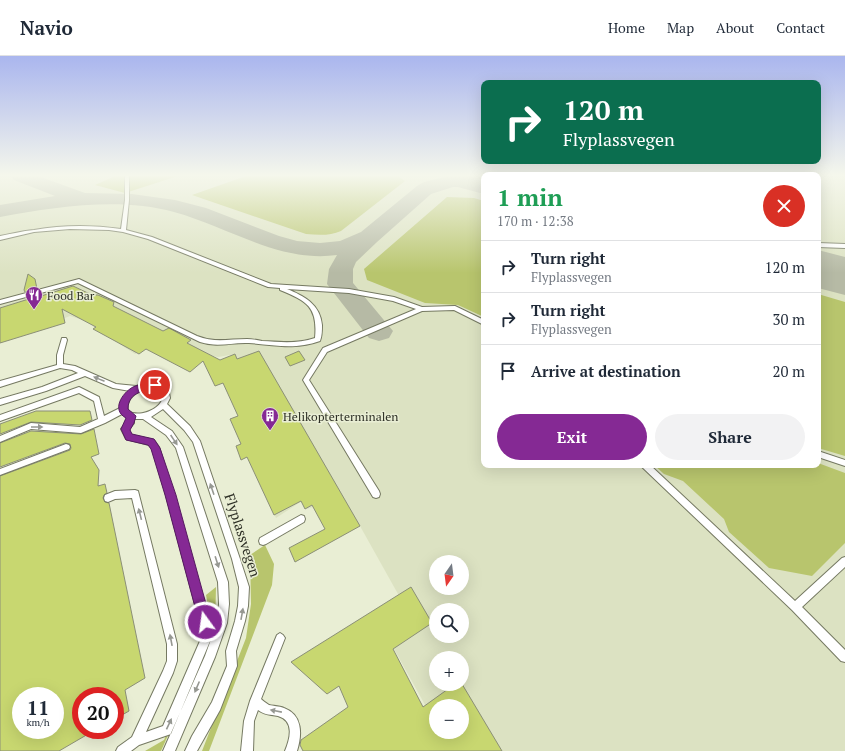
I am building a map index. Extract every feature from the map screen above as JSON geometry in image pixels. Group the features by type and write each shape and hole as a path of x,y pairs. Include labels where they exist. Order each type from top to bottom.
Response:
{"lane":[{"path":"123,231 126,208"},
{"path":"0,238 34,231 70,228 102,228 123,231 150,238 270,286 356,292 394,299 421,309"},
{"path":"821,245 845,246"},
{"path":"0,302 79,281 202,341 227,344 248,341 283,345 310,342 318,339 319,319 314,306 290,292 276,286"},
{"path":"376,494 306,380 324,350 421,309 455,308 481,321"},
{"path":"60,366 60,354 64,340"},
{"path":"310,342 324,350"},
{"path":"0,384 60,366 73,368 115,386 136,389"},
{"path":"0,402 44,389 85,374"},
{"path":"155,385 163,388 166,392 167,398 163,405 154,412 144,416 131,416 126,414 123,410 123,403 128,396 136,389 146,386 155,385"},
{"path":"0,418 79,390 97,399 102,421"},
{"name":"Flyplassvegen","path":"163,405 187,428 196,441 244,587 240,621 231,651 232,666 216,706 191,751"},
{"path":"0,439 31,426 81,430 123,410"},
{"path":"122,751 136,741 167,730 208,634 170,495 155,448 151,442 129,437 126,429 130,423 131,416"},
{"path":"144,416 169,433 179,447 223,582 224,604 222,623 210,657 170,751"},
{"path":"0,472 66,447"},
{"path":"821,455 845,462"},
{"path":"648,468 795,607 845,657"},
{"path":"108,498 114,495 135,494 172,644 172,661 168,673 136,741"},
{"path":"263,541 302,519"},
{"path":"795,607 845,561"},
{"path":"247,751 249,721 255,701 280,638"},
{"path":"255,701 268,710 278,711 292,718 296,726 296,733 291,751"}],"shaded area":[{"path":"0,208 481,208 481,468 821,468 821,208 845,208 845,751 456,751 460,739 469,739 469,699 429,699 429,711 424,703 394,649 398,594 360,526 320,519 313,507 307,509 302,501 276,518 249,456 239,453 238,445 243,442 232,418 241,415 232,356 236,354 218,357 209,355 190,371 145,349 135,354 93,327 96,324 70,316 0,343"}],"green space":[{"path":"231,208 370,208 341,231 324,235 306,234"},
{"path":"434,208 481,208 481,316 458,305 425,303 367,280 364,269"},
{"path":"821,295 845,302 845,456 821,449"},
{"path":"821,464 845,473 845,543 812,576 769,568 729,532 724,519 683,481 664,474 657,468 821,468"},
{"path":"265,545 274,564 272,585 209,751 202,751 246,638 251,604 250,555"},
{"path":"216,587 215,630 161,751 145,751 164,740 213,631 206,595"}],"building":[{"path":"28,274 35,279 37,289 25,292 24,290"},
{"path":"73,286 92,295 98,295 114,302 113,306 163,331 169,328 191,340 187,343 220,360 235,354 237,359 259,351 360,526 295,562 289,548 325,529 312,505 305,509 301,501 274,515 247,457 241,460 236,446 241,444 230,419 238,416 223,383 215,386 203,361 190,372 146,349 139,354 93,329 96,327 62,309 65,323 0,343 0,308 32,298 31,297 38,295 38,297"},
{"path":"299,351 305,360 290,366 285,357"},
{"path":"36,411 90,411 92,420 80,425 31,422 0,434 0,424"},
{"path":"94,429 99,454 91,457 99,470 98,486 105,484 107,493 103,498 105,502 109,503 145,678 125,690 129,711 124,714 124,687 72,687 72,739 80,739 59,751 0,751 0,476 70,450 71,448 70,444 65,443 0,467 0,443 31,431 81,434"},
{"path":"411,587 429,618 429,625 393,649 423,707 429,703 429,739 469,739 469,699 434,699 445,691 466,691 502,751 303,751 300,745 301,740 348,707 339,686 327,694 291,662"}],"taxiway":[{"path":"0,211 14,208"},
{"path":"183,208 271,241 296,248 320,250 345,247 369,237 402,208"},
{"path":"368,238 347,258 341,269 340,284 379,331"}],"runway":[{"path":"821,269 845,276"}],"place":[{"name":"Food Bar","path":"34,310"},
{"name":"Helikopterterminalen","path":"270,431"}],"route":[{"path":"155,385 136,389 123,403 123,410 126,414 131,416 130,423 126,429 129,437 151,442 155,448 170,495 205,622"}]}
